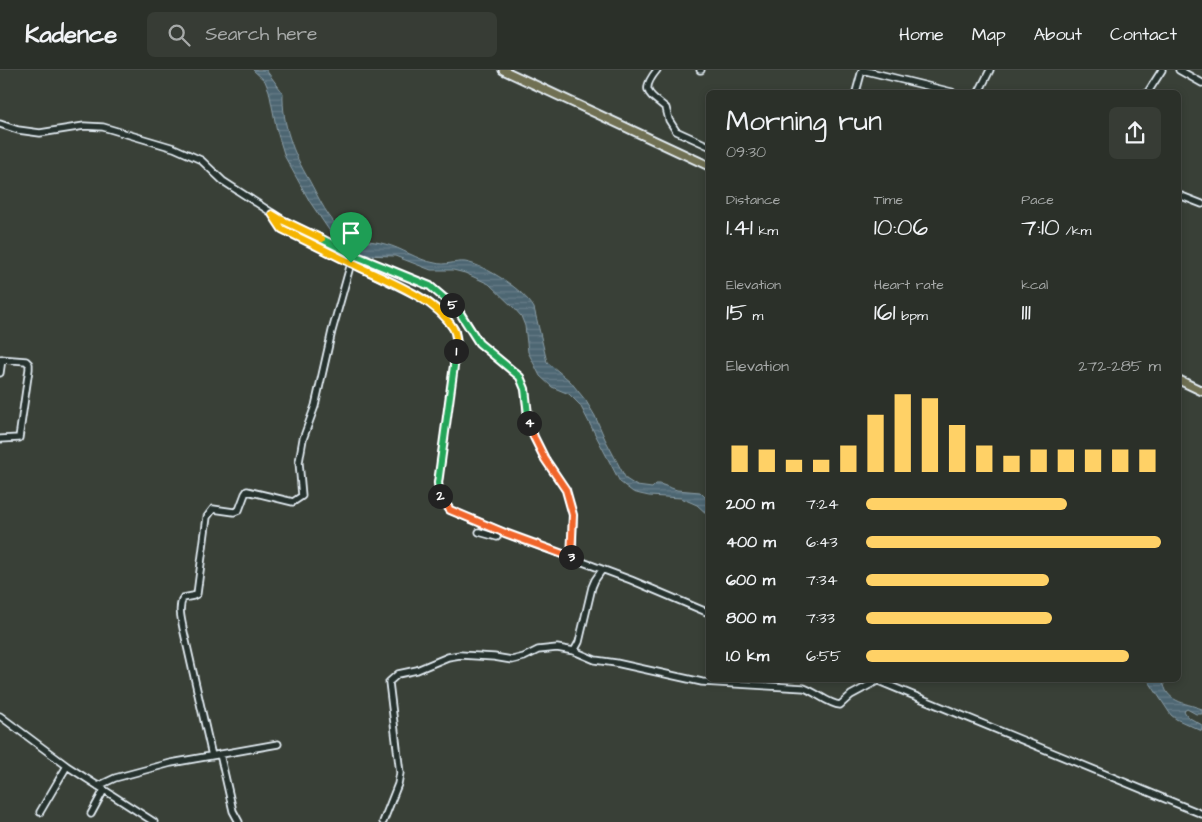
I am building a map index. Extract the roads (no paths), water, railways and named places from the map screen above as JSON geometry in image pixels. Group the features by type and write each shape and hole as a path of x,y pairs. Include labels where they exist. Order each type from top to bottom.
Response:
{"main road":[{"path":"504,70 706,165"},
{"path":"1181,381 1202,391"}],"street":[{"path":"658,70 649,84 650,96 666,108 669,120 676,131 706,145"},
{"path":"857,90 862,70 944,90"},
{"path":"980,90 990,70"},
{"path":"1149,90 1162,70"},
{"path":"1179,70 1202,83"},
{"path":"1191,77 1196,70"},
{"path":"0,124 18,130 40,133 84,126 103,128 174,148 201,160 224,181 282,220 354,255 430,286 458,310 479,343 520,377 525,389 528,421 534,437 545,459 566,490 573,515 572,558"},
{"path":"1181,196 1202,204"},
{"path":"272,214 282,229 424,299 442,313 454,330 457,342 455,364 438,483 439,493 450,510 631,580 706,612"},
{"path":"212,756 183,628 180,610 181,602 183,598 197,594 209,512 213,509 234,512 239,510 247,491 293,502 302,496 299,462 303,439 315,406 332,331 351,263"},
{"path":"0,373 1,359 26,361 29,364 19,438 0,439"},
{"path":"479,532 497,537"},
{"path":"574,651 579,642 594,580 602,570"},
{"path":"383,822 398,784 400,773 389,688 389,682 398,674 413,671 448,657 480,655 512,660 547,649 574,651 595,660 686,679 706,681"},
{"path":"712,682 804,688 813,691 834,705 840,705 851,695 873,682"},
{"path":"881,682 1202,814"},
{"path":"0,716 67,766 154,822"},
{"path":"91,814 101,788 124,775 171,763 278,744"},
{"path":"220,754 233,811 239,822"},
{"path":"40,812 67,766"}],"water":[{"path":"253,70 266,70 283,93 284,116 293,149 324,208 339,228 355,238 391,246 416,257 439,264 465,262 473,264 493,273 513,286 534,308 547,362 570,381 586,401 626,479 637,486 652,488 656,484 660,484 677,490 700,492 706,498 706,513 697,505 681,498 640,494 633,492 620,482 580,405 569,394 552,387 540,376 528,352 525,326 521,316 489,284 465,273 453,270 431,270 395,256 360,255 331,233 310,202 285,157 265,81"},
{"path":"1149,682 1164,682 1165,688 1172,697 1202,709 1202,714 1196,714 1187,709 1184,711 1188,717 1202,725 1202,731 1171,715"}]}
